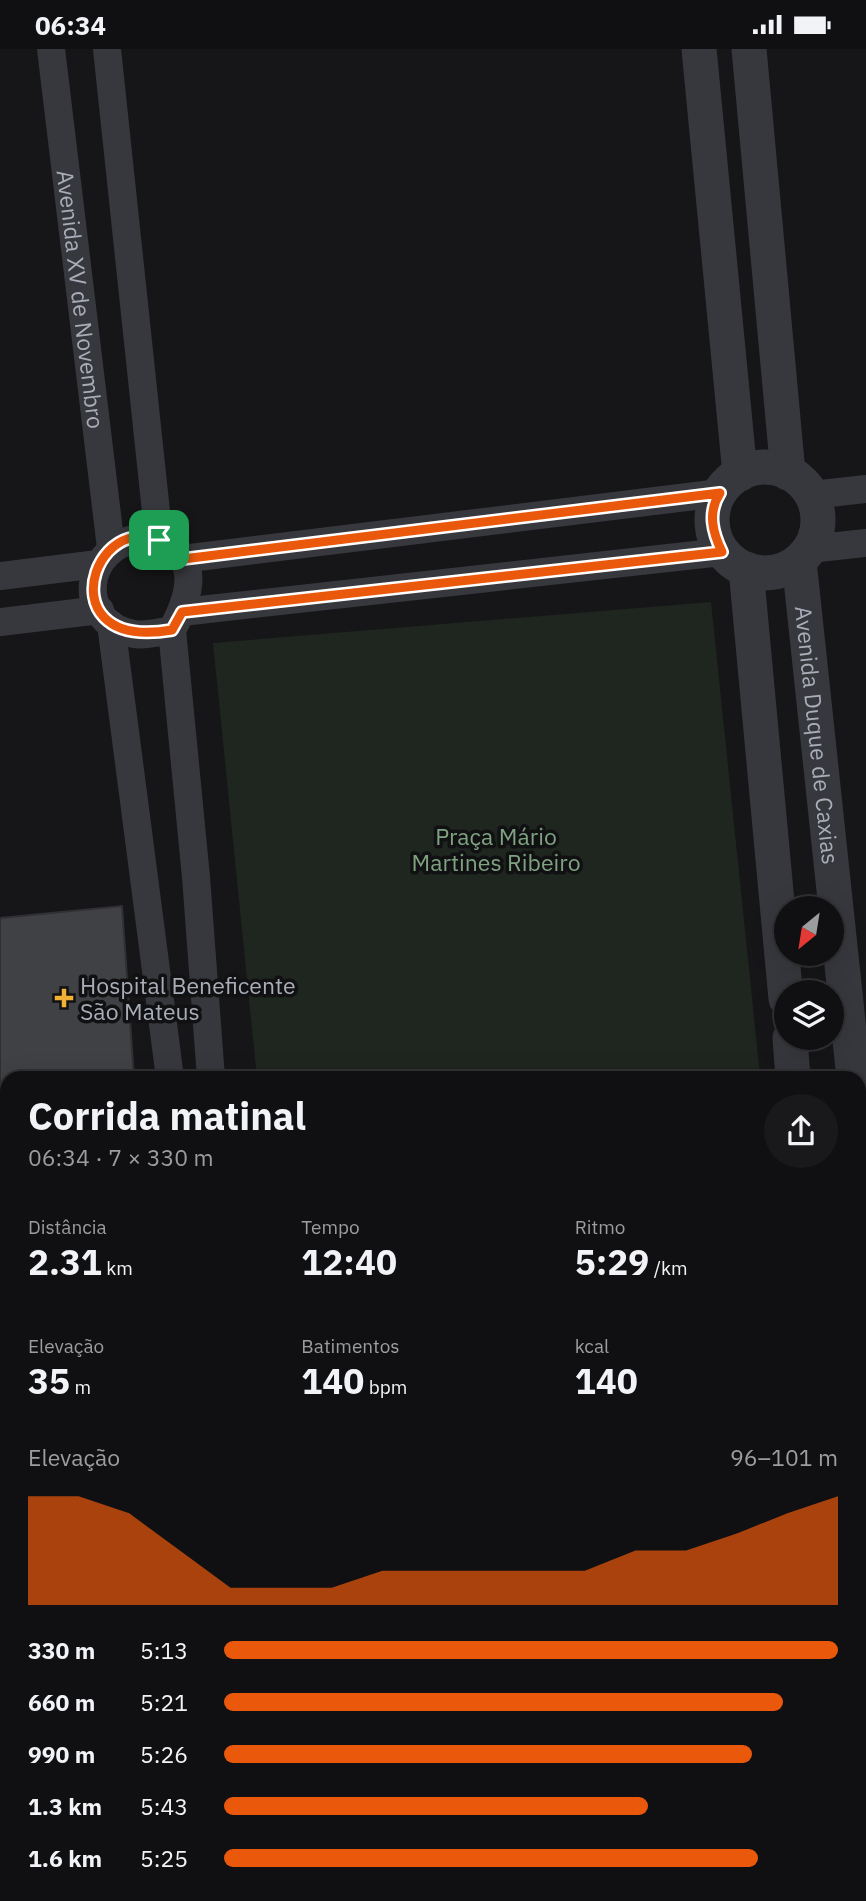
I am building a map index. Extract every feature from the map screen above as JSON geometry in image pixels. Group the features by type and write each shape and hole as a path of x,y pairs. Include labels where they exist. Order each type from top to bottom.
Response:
{"street":[{"name":"Avenida XV de Novembro","path":"51,49 104,556"},
{"path":"107,49 159,540"},
{"path":"699,49 730,484 712,517 714,535 734,561 784,980"},
{"path":"749,49 800,484 817,511 818,528 804,555"},
{"path":"183,559 730,484 755,468 800,484 866,489"},
{"path":"0,576 104,556 129,539 144,537 159,540 183,559 190,589 177,621 210,1071"},
{"path":"0,622 105,617 134,634 177,621 734,561 771,573 804,555 866,543"},
{"name":"Avenida Duque de Caxias","path":"804,555 853,1071"},
{"path":"104,556 93,587 105,617 169,1071"},
{"path":"791,1050 792,1071"}],"green space":[{"name":"Praça Mário Martines Ribeiro","path":"711,602 760,1071 256,1071 213,643"}],"building":[{"name":"Hospital Beneficente São Mateus","path":"122,906 134,1071 0,1071 0,918"}],"place":[{"name":"Hospital Beneficente São Mateus","path":"64,998"}],"route":[{"path":"720,493 712,517 714,535 722,552 182,612 172,630 134,634 118,628 104,618 96,603 93,587 95,570 103,555 115,545 144,537 159,540 183,559 720,493"}]}
